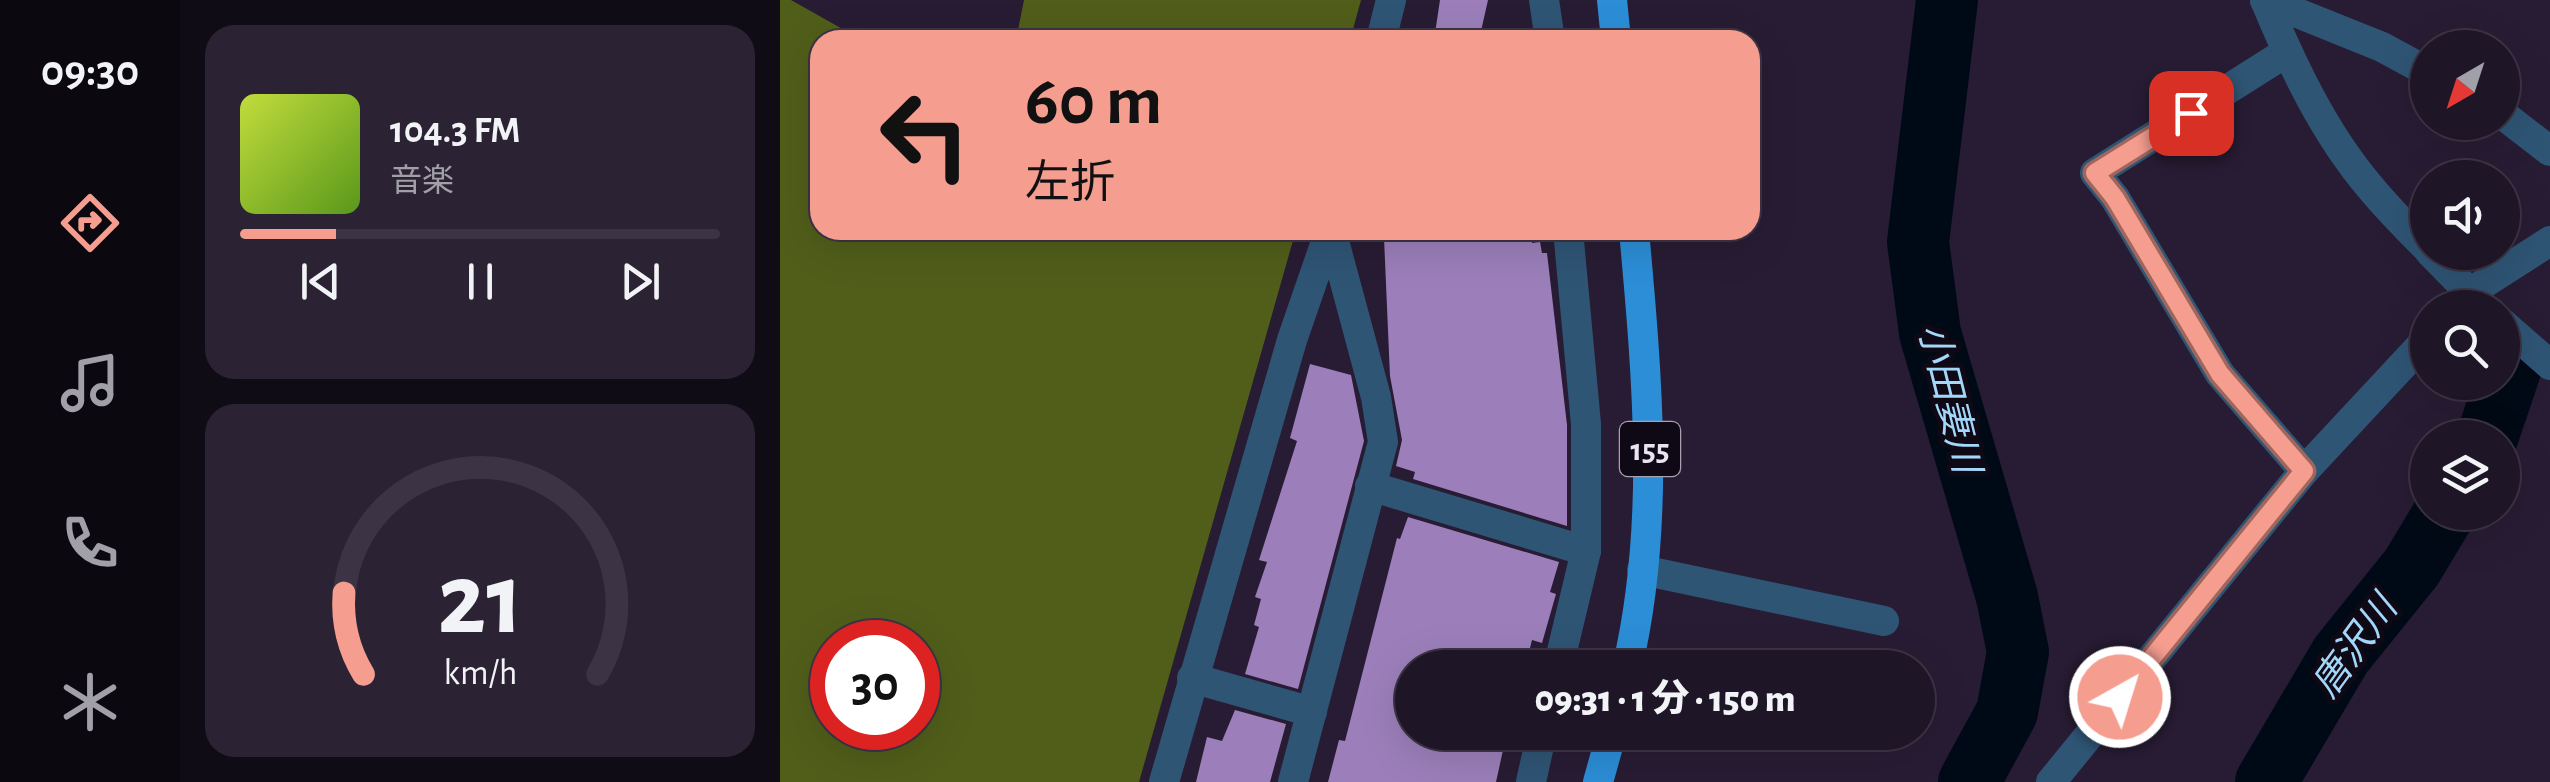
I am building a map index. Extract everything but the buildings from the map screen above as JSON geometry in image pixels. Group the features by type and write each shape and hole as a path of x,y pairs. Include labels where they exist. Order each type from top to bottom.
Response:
{"highway":[{"path":"1612,0 1615,30"},
{"name":"155","path":"1630,650 1642,570 1650,463 1635,240"},
{"path":"1598,782 1607,750"}],"street":[{"path":"1384,30 1392,0"},
{"path":"1544,0 1548,30"},
{"path":"2265,0 2287,52 2328,127 2368,185 2410,230"},
{"path":"2265,0 2410,62"},
{"path":"2287,52 2095,173 2115,198 2220,374 2304,471"},
{"path":"2520,128 2550,151"},
{"path":"1164,782 1292,340 1327,240"},
{"path":"1293,782 1382,442 1376,398 1333,240"},
{"path":"1562,650 1586,551 1586,424 1569,240"},
{"path":"2487,290 2550,241"},
{"path":"2444,270 2460,290"},
{"path":"2520,339 2550,365"},
{"path":"2051,782 2304,471 2410,357"},
{"path":"1370,486 1586,551"},
{"path":"1642,570 1884,621"},
{"path":"1192,678 1312,712"},
{"path":"1530,782 1538,750"}],"green space":[{"path":"780,0 791,0 844,30 810,30 810,240 1293,240 1139,782 780,782"},
{"path":"1024,0 1361,0 1353,30 1018,30"}],"waterway":[{"name":"小田妻川","path":"1947,0 1918,242 1930,333 2007,597 2018,652 2007,712 1969,782"},
{"name":"唐沢川","path":"2493,420 2500,400"},
{"name":"唐沢川","path":"2266,782 2341,655 2412,567 2434,530"}],"route":[{"path":"2120,697 2304,471 2220,374 2115,198 2095,173 2191,113"}]}
